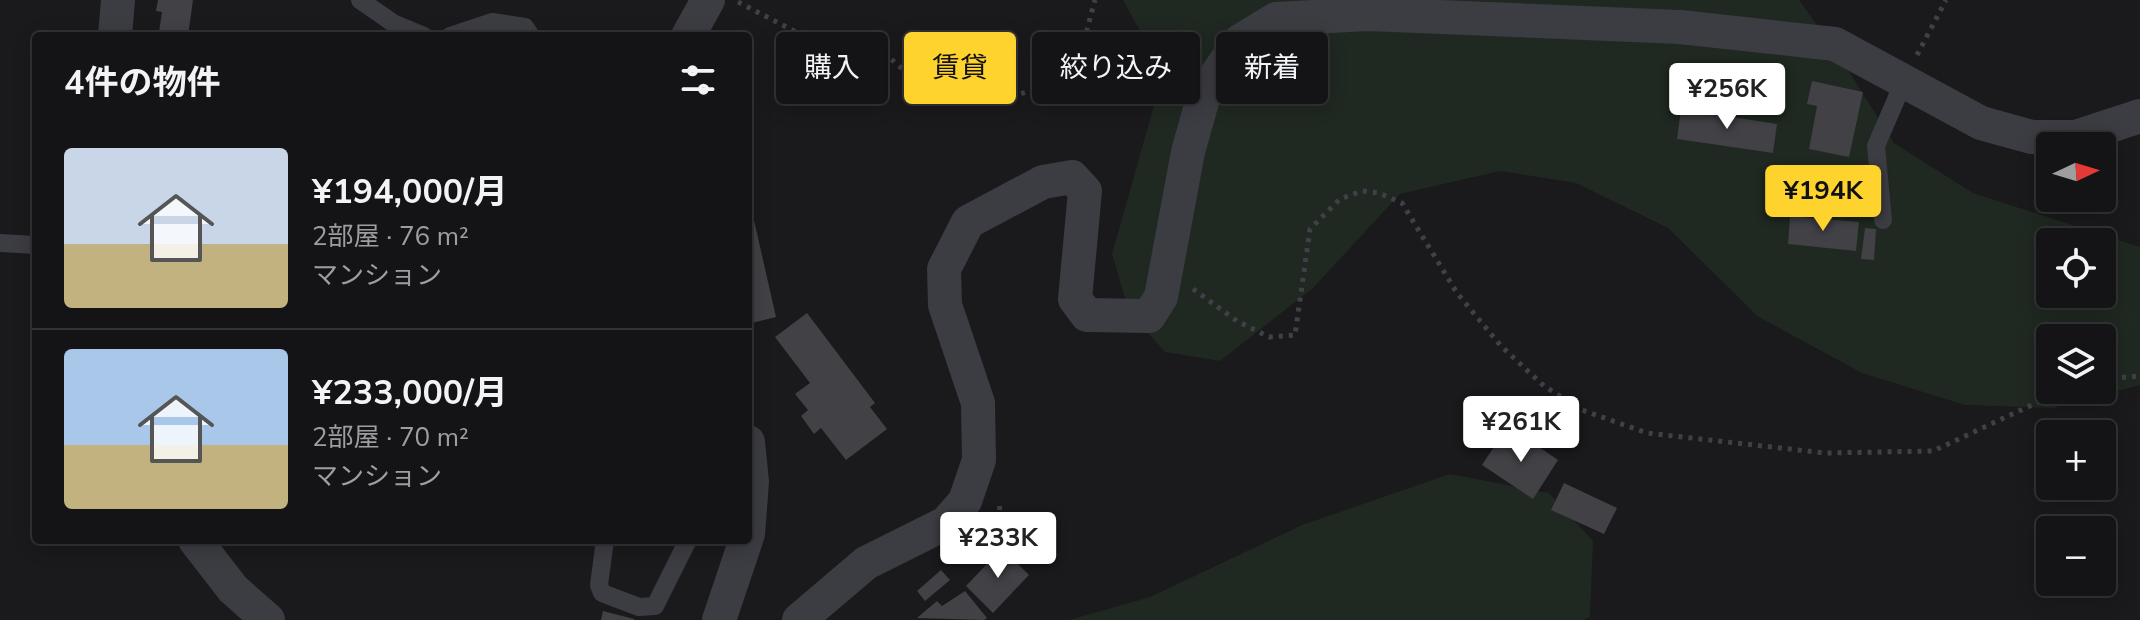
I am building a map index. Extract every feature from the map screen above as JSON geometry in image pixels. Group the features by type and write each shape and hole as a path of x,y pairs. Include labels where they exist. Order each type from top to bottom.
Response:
{"street":[{"path":"115,32 118,0"},
{"path":"690,32 708,0"},
{"path":"799,620 866,563 946,523 965,501 979,460 978,403 945,305 944,269 968,222 1043,182 1072,177 1085,191 1075,299 1087,315 1149,316 1161,297 1188,152 1205,91 1240,41 1276,19 1368,14 1680,27 1835,44 1981,123 2032,137 2076,137 2140,116"},
{"path":"198,544 233,589 268,620"},
{"path":"719,620 745,544"}],"lane":[{"path":"360,0 393,23 414,32"},
{"path":"462,32 492,22 525,27 528,32"},
{"path":"1883,220 1876,146 1904,81"},
{"path":"0,243 32,245"},
{"path":"604,544 599,585 602,593 639,607 655,606 686,544"}],"path":[{"path":"733,0 796,32 864,35 907,73 969,95 1001,100 1064,80 1077,67 1095,0"},
{"path":"1904,81 1946,0"},
{"path":"1167,270 1237,321 1269,337 1295,335 1310,229 1340,199 1362,191 1379,193 1402,203 1457,293 1501,346 1544,386 1582,410 1647,433 1825,453 1933,451 2036,403"},
{"path":"2116,378 2140,376"}],"shaded area":[{"path":"1123,0 1799,0 1838,54 1894,143 1973,193 2081,228 2036,228 2036,308 2116,308 2116,239 2140,247 2140,385 2116,391 2116,324 2036,324 2036,404 2068,404 2053,408 1965,405 1862,373 1757,316 1668,228 1576,183 1500,171 1400,194 1313,288 1220,361 1165,352 1129,312 1112,254 1154,104 1200,104 1200,32 1140,32"},
{"path":"1450,474 1549,493 1593,541 1590,617 1583,620 1069,620 1150,597 1302,525"}],"building":[{"path":"158,0 193,0 189,32 159,32 162,12 156,11"},
{"path":"1812,81 1863,92 1849,157 1809,149 1817,106 1807,104"},
{"path":"1681,109 1777,124 1773,153 1677,139"},
{"path":"752,212 776,317 752,323"},
{"path":"1790,216 1859,222 1856,251 1788,244"},
{"path":"1865,228 1876,229 1874,260 1861,259"},
{"path":"807,313 875,403 870,407 887,429 846,460 821,428 814,434 801,416 808,410 795,394 810,383 775,337"},
{"path":"1503,433 1515,441 1520,434 1558,460 1533,499 1482,465"},
{"path":"1564,483 1617,508 1604,534 1551,510"},
{"path":"1002,548 1029,575 993,613 966,586"},
{"path":"941,570 950,580 925,601 917,591"},
{"path":"965,591 987,618 917,618 937,601 942,606"},
{"path":"603,611 634,619 634,620 601,620"}]}
